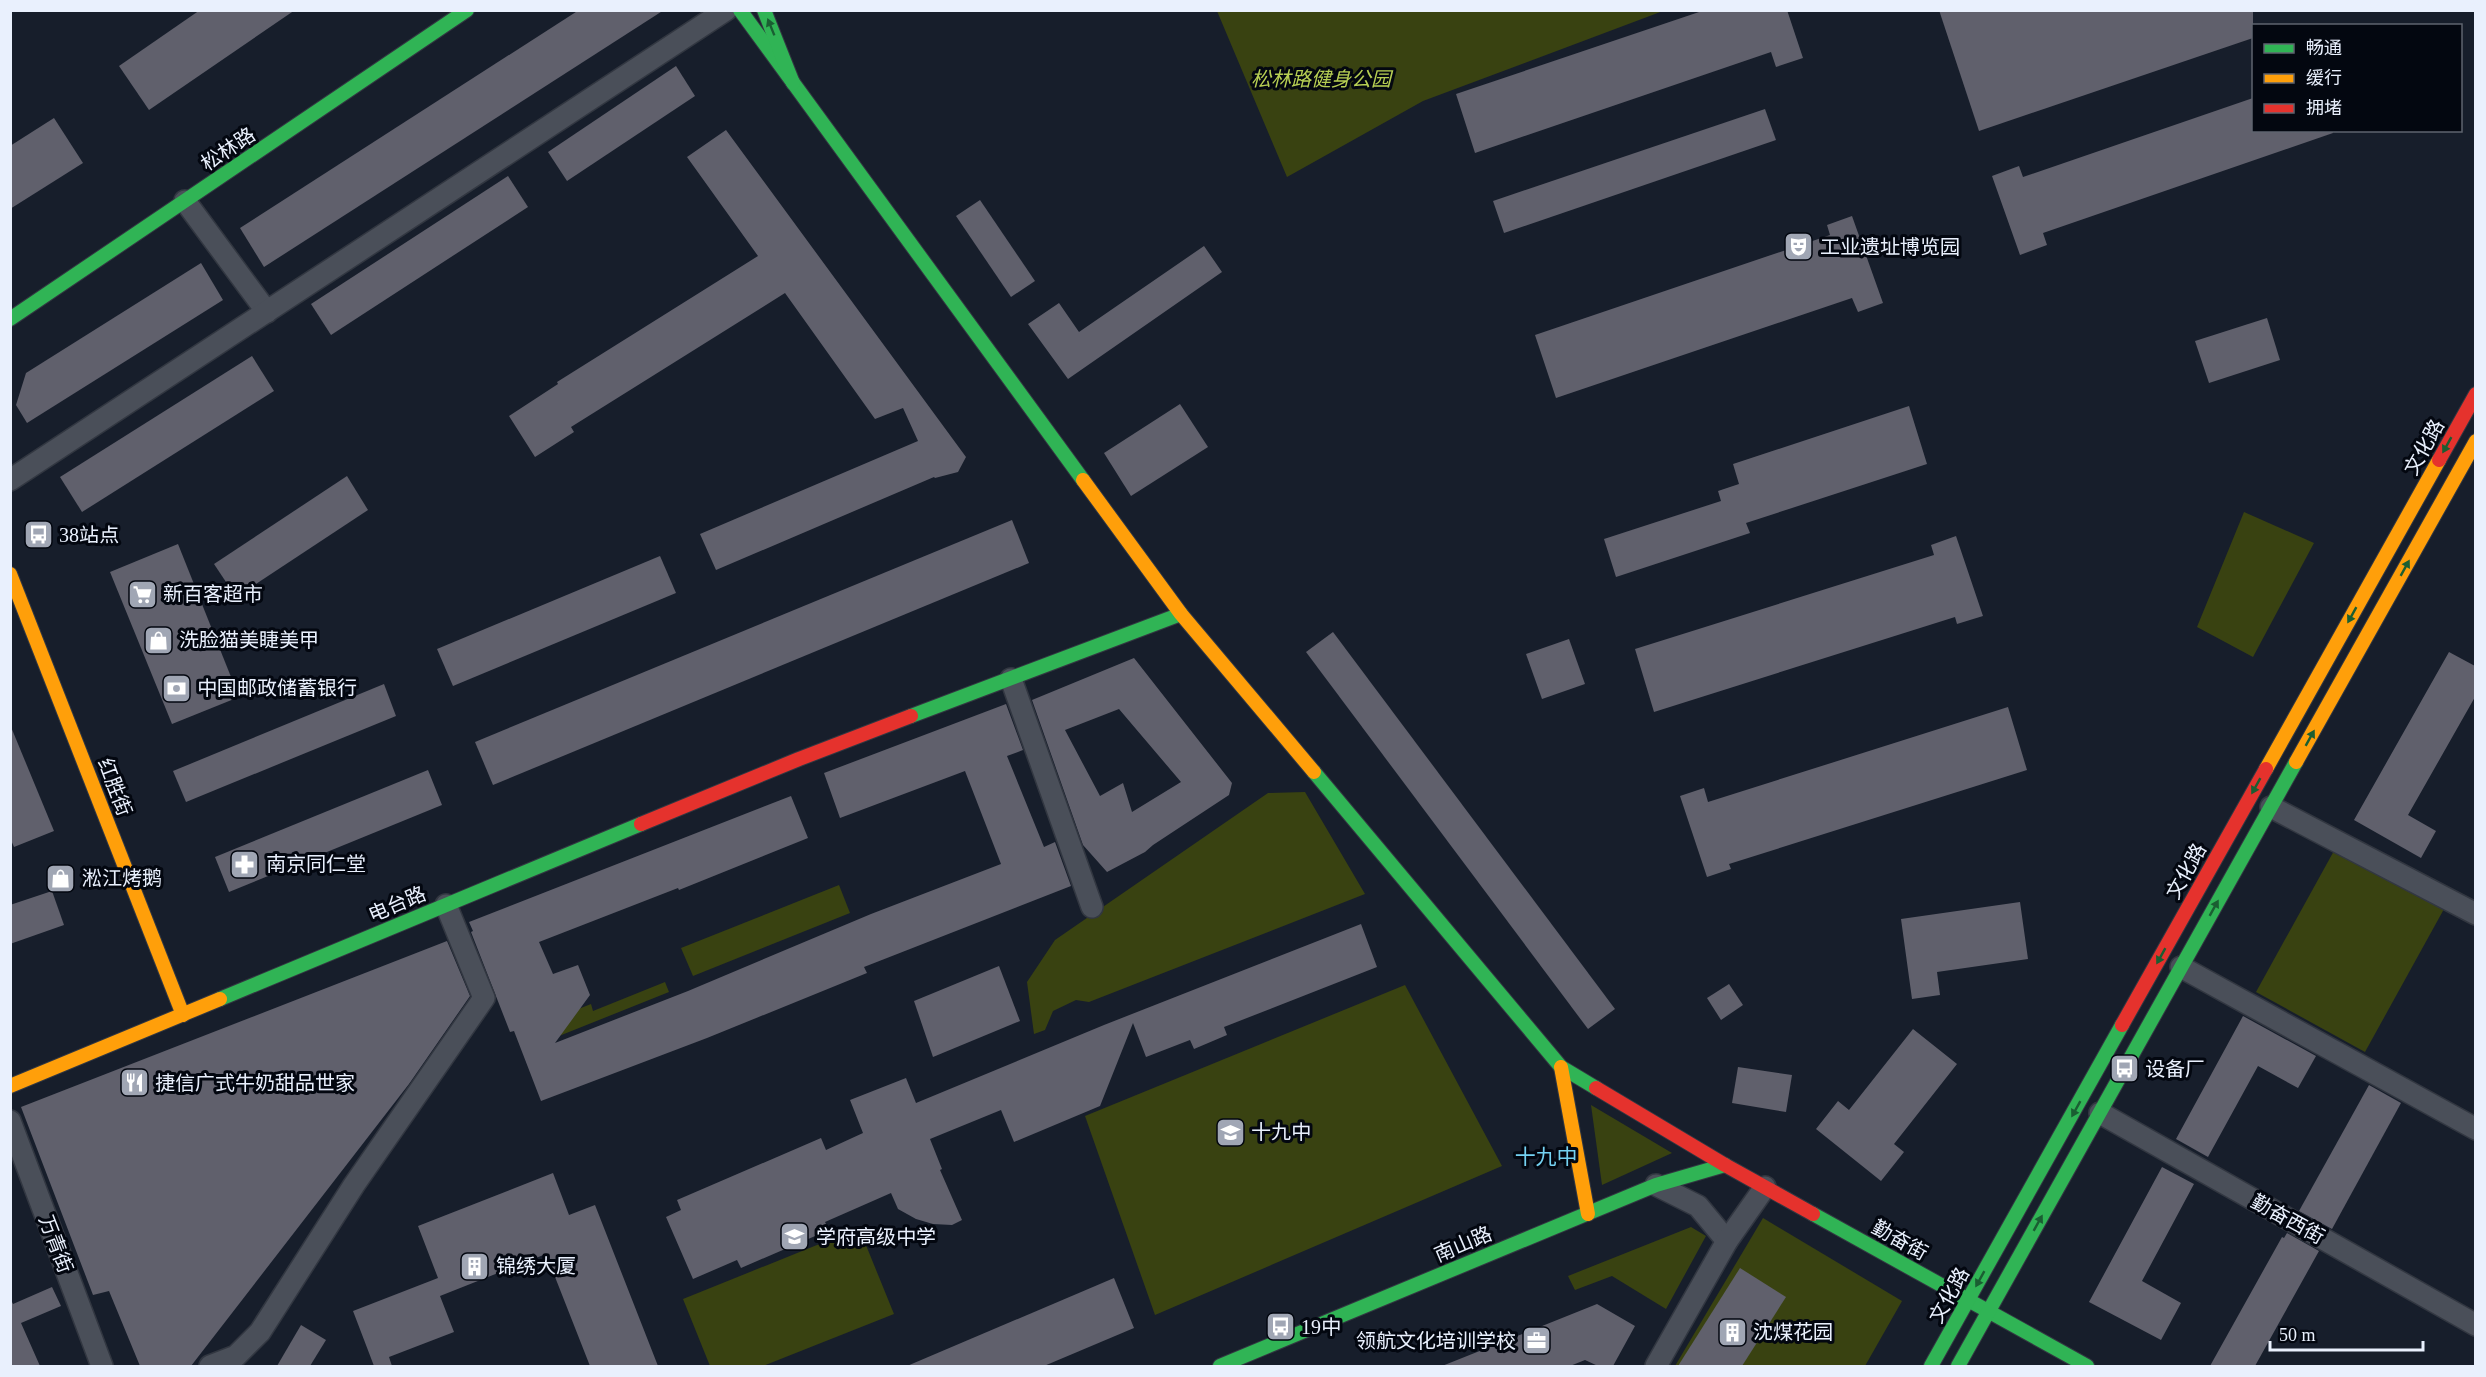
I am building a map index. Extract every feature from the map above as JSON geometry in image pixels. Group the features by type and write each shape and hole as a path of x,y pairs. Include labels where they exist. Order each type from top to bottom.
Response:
{"street":[{"name":"松林路","path":"10,319 467,10"},
{"path":"10,480 726,10"},
{"path":"740,10 1181,614 1561,1067 1588,1214"},
{"path":"764,10 793,83"},
{"path":"185,201 267,312"},
{"name":"文化路","path":"1931,1366 2475,394"},
{"path":"1958,1366 2475,441"},
{"name":"红胜街","path":"10,574 183,1015"},
{"name":"电台路","path":"10,1086 799,759 1181,614"},
{"path":"1011,679 1092,907"},
{"path":"2271,807 2475,914"},
{"path":"210,1366 236,1356 260,1332 354,1185 484,998 446,905"},
{"path":"2181,967 2475,1129"},
{"name":"勤奋街","path":"1561,1067 1725,1165 2087,1366"},
{"name":"勤奋西街","path":"2100,1113 2475,1324"},
{"name":"万青街","path":"10,1121 102,1366"},
{"name":"南山路","path":"1220,1366 1656,1185 1725,1165"},
{"path":"1656,1185 1698,1206 1727,1241"},
{"path":"1656,1366 1727,1241 1765,1187"}],"green space":[{"name":"松林路健身公园","path":"1217,11 1663,11 1423,101 1287,177"},
{"path":"2244,512 2314,543 2253,657 2197,627"},
{"path":"1305,792 1365,894 1089,1002 1076,1000 1053,1011 1045,1030 1034,1034 1027,982 1055,940 1268,793"},
{"path":"2335,849 2444,909 2365,1052 2256,992"},
{"path":"839,885 850,913 693,976 681,948"},
{"path":"665,982 669,992 559,1036 553,1019 591,1004 593,1011"},
{"path":"1405,985 1502,1166 1155,1315 1085,1116"},
{"path":"1591,1105 1672,1153 1602,1185"},
{"path":"1763,1218 1902,1301 1865,1366 1675,1366"},
{"path":"1691,1227 1706,1236 1666,1309 1612,1276 1575,1290 1568,1276"},
{"path":"859,1228 894,1314 763,1366 710,1366 683,1299"}],"building":[{"path":"200,10 295,10 149,110 119,66"},
{"path":"579,10 664,10 264,267 240,228"},
{"path":"1705,10 1787,10 1803,58 1776,67 1771,52 1475,153 1456,94"},
{"path":"1939,10 2253,10 2252,38 1979,131"},
{"path":"676,66 695,96 567,181 548,152"},
{"path":"2252,98 2252,132 2333,133 2043,233 2047,245 2020,255 1992,176 2019,166 2023,177"},
{"path":"1765,109 1776,140 1504,233 1493,201"},
{"path":"54,118 83,163 10,209 10,146"},
{"path":"726,130 966,457 958,472 934,477 716,570 700,534 918,441 903,408 875,419 785,293 571,427 574,432 535,457 509,416 558,384 557,382 758,256 687,157"},
{"path":"508,176 528,207 331,335 311,304"},
{"path":"980,200 1035,281 1011,297 956,216"},
{"path":"1852,216 1883,303 1858,312 1852,298 1556,398 1535,335 1830,235 1827,225"},
{"path":"1204,246 1222,272 1068,379 1028,324 1059,303 1079,332"},
{"path":"201,263 223,300 27,423 16,405 26,373"},
{"path":"2267,318 2280,360 2209,383 2195,341"},
{"path":"252,356 274,391 82,512 60,477"},
{"path":"1180,404 1208,447 1131,496 1104,453"},
{"path":"1909,406 1927,464 1746,523 1750,533 1616,577 1604,539 1721,501 1718,491 1739,484 1733,464"},
{"path":"347,476 368,510 236,597 214,564"},
{"path":"1012,520 1029,563 493,785 475,742"},
{"path":"1956,536 1983,616 1957,624 1955,617 1654,712 1635,649 1934,555 1931,545"},
{"path":"178,544 239,697 172,724 110,572"},
{"path":"660,556 676,593 453,686 437,649"},
{"path":"1333,632 1615,1009 1588,1029 1306,652"},
{"path":"1569,639 1585,684 1542,699 1526,654"},
{"path":"2449,652 2475,666 2475,697 2408,815 2436,831 2421,858 2354,820"},
{"path":"1134,658 1232,783 1229,795 1145,852 1107,872 1083,845 1032,700","holes":["1119,709 1181,782 1132,812 1123,783 1100,796 1065,730"]},
{"path":"384,684 396,716 186,802 173,771"},
{"path":"1006,704 1023,750 1007,756 1044,847 1055,842 1071,886 864,967 867,973 707,1038 541,1101 514,1031 510,1032 469,922 791,796 808,838 679,890 678,888 539,942 553,974 578,965 590,995 555,1043 688,991 871,914 1001,864 965,771 840,818 824,773"},
{"path":"2008,707 2027,770 1729,864 1731,869 1707,877 1680,796 1704,788 1708,802"},
{"path":"11,727 54,831 14,847 10,838"},
{"path":"428,770 442,805 229,892 215,857"},
{"path":"52,891 64,925 10,944 10,905"},
{"path":"2020,902 2028,959 1937,972 1940,995 1912,999 1901,919"},
{"path":"1361,924 1377,967 1224,1027 1227,1035 1194,1049 1190,1040 1146,1057 1133,1023 1100,1106 1014,1142 1001,1110 930,1139 942,1169 940,1170 962,1220 952,1225 933,1224 916,1219 898,1209 891,1193 825,1222 829,1230 741,1268 737,1260 693,1279 666,1217 681,1210 677,1200 821,1138 826,1150 863,1133 850,1100 906,1078 916,1103 1104,1025"},
{"path":"447,941 470,996 409,1084 191,1366 140,1366 109,1291 93,1295 21,1107"},
{"path":"999,966 1020,1021 933,1057 914,1001"},
{"path":"1729,984 1743,1005 1721,1020 1707,998"},
{"path":"2243,1016 2316,1056 2298,1088 2258,1066 2208,1157 2176,1139"},
{"path":"1913,1029 1957,1064 1894,1144 1904,1152 1881,1181 1816,1129 1838,1101 1849,1110"},
{"path":"1738,1067 1792,1075 1786,1112 1732,1103"},
{"path":"2369,1085 2401,1103 2332,1229 2299,1211"},
{"path":"2162,1167 2194,1184 2142,1281 2181,1303 2161,1340 2089,1302"},
{"name":"锦绣大厦","path":"553,1173 569,1215 595,1205 658,1366 590,1366 546,1254 440,1296 454,1332 389,1357 392,1366 374,1366 353,1311 438,1278 418,1226"},
{"path":"2287,1233 2319,1251 2255,1366 2210,1366 2282,1237 2284,1238"},
{"name":"沈煤花园","path":"1740,1268 1786,1297 1742,1366 1678,1366"},
{"path":"1114,1278 1134,1328 1044,1366 907,1366"},
{"path":"52,1287 61,1306 21,1323 40,1366 10,1366 10,1298 13,1304"},
{"path":"1597,1304 1635,1326 1613,1366 1598,1366 1585,1360 1570,1366 1442,1366"},
{"path":"301,1325 326,1340 310,1366 277,1366"}],"traffic: fast":[{"path":"10,319 467,10"},
{"path":"740,10 1083,480"},
{"path":"764,10 793,83"},
{"path":"911,716 1181,614"},
{"path":"1958,1366 2296,762"},
{"path":"1314,772 1561,1067 1596,1088"},
{"path":"220,999 641,824"},
{"path":"1931,1366 2122,1025"},
{"path":"1220,1366 1656,1185 1725,1165"},
{"path":"1813,1214 2087,1366"}],"traffic: slow":[{"path":"2296,762 2476,441"},
{"path":"2266,769 2439,460"},
{"path":"1083,480 1181,614 1314,772"},
{"path":"10,574 183,1015"},
{"path":"10,1086 220,999"},
{"path":"1561,1067 1588,1214"}],"traffic: jam":[{"path":"2439,460 2476,394"},
{"path":"641,824 911,716"},
{"path":"2122,1025 2266,769"},
{"path":"1596,1088 1725,1165 1813,1214"}],"place":[{"name":"工业遗址博览园","path":"1799,247"},
{"name":"38站点","path":"38,535"},
{"name":"新百客超市","path":"142,594"},
{"name":"洗脸猫美睫美甲","path":"158,640"},
{"name":"中国邮政储蓄银行","path":"176,688"},
{"name":"南京同仁堂","path":"245,864"},
{"name":"淞江烤鹅","path":"61,878"},
{"name":"设备厂","path":"2124,1069"},
{"name":"捷信广式牛奶甜品世家","path":"134,1083"},
{"name":"十九中","path":"1230,1132"},
{"name":"学府高级中学","path":"795,1237"},
{"name":"锦绣大厦","path":"475,1266"},
{"name":"19中","path":"1280,1327"},
{"name":"沈煤花园","path":"1732,1332"},
{"name":"领航文化培训学校","path":"1537,1341"}],"district":[{"name":"十九中","path":"1546,1157"}]}
